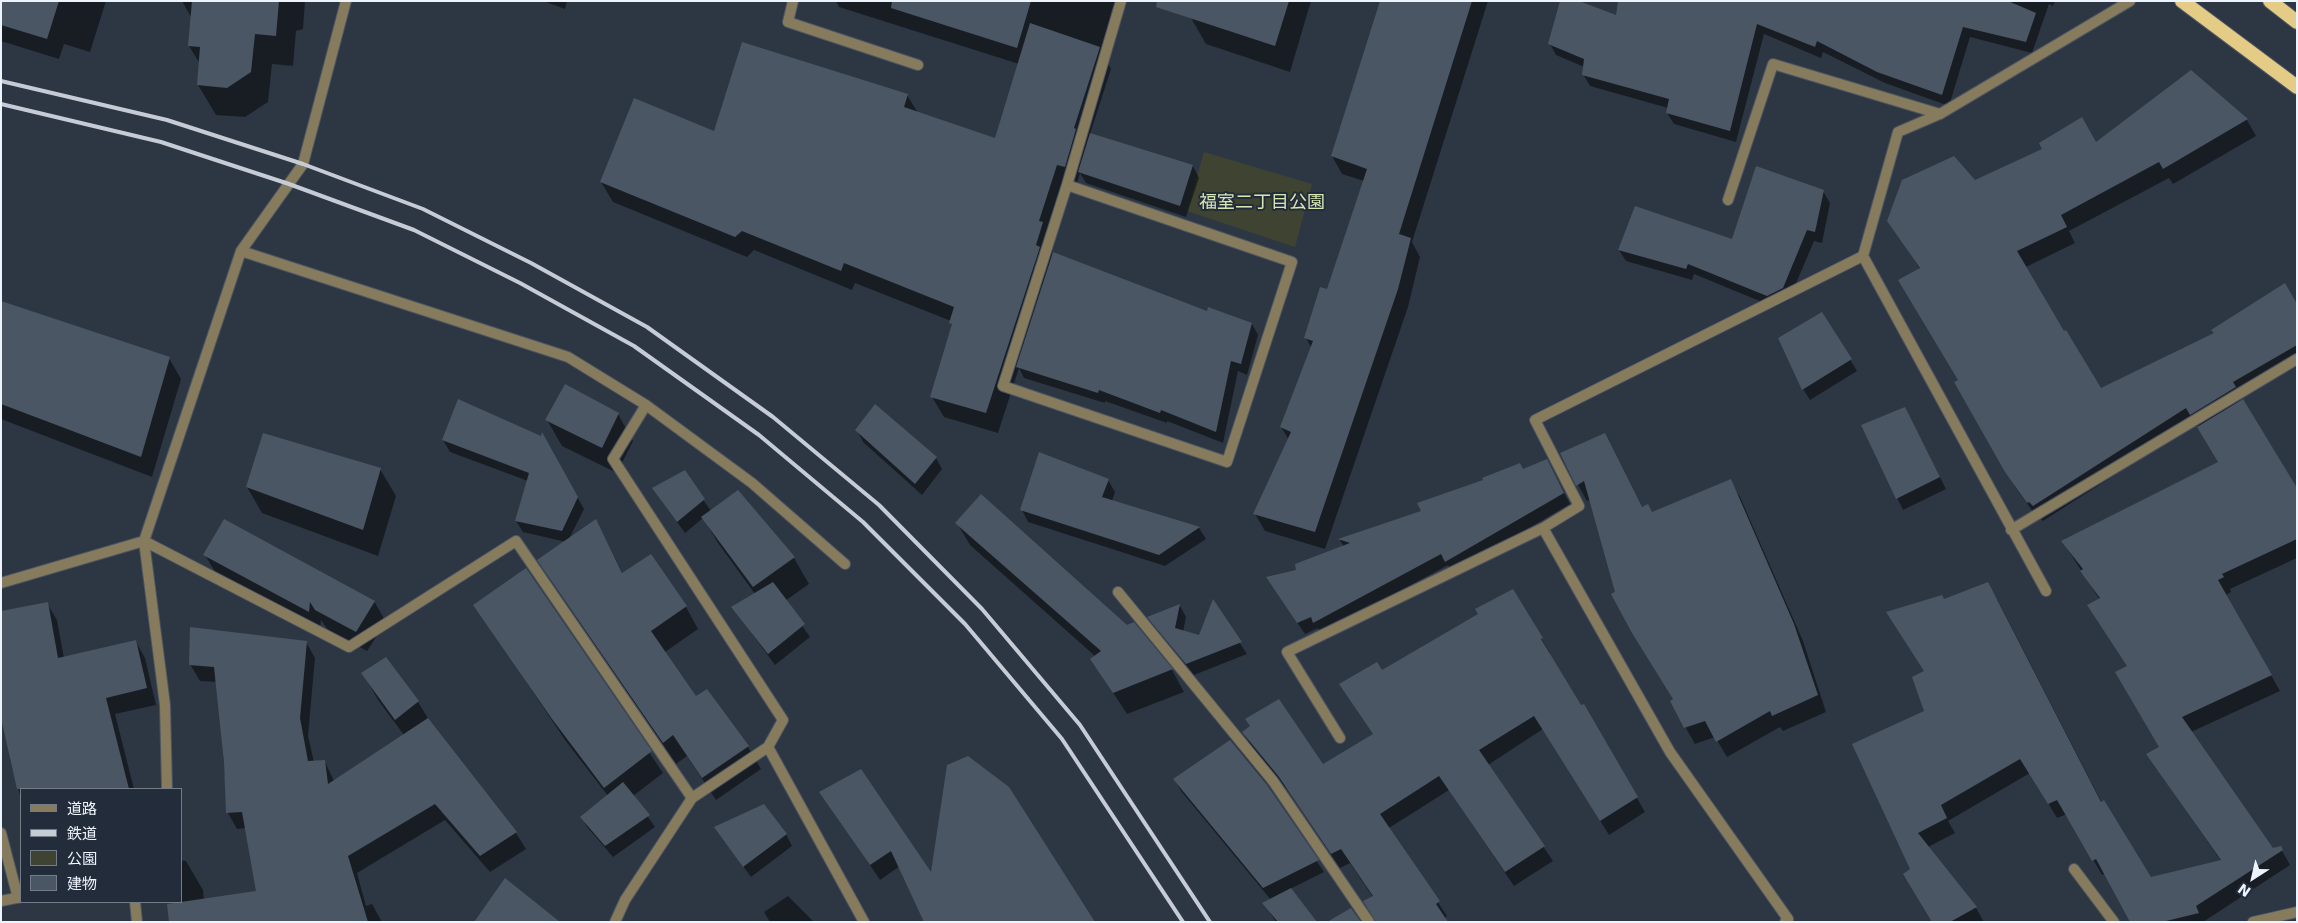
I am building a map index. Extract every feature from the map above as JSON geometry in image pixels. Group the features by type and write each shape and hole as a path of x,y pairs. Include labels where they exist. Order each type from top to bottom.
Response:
{"highway":[{"path":"2182,1 2297,87"},
{"path":"2270,1 2297,22"}],"street":[{"path":"167,788 165,705 144,541 241,251 303,164 346,1"},
{"path":"793,1 788,22 918,65"},
{"path":"1067,185 1292,262 1227,462 1003,386 1067,185 1121,1"},
{"path":"2046,592 1863,256 1898,132 1940,114 2130,1"},
{"path":"1728,200 1773,64 1940,114"},
{"path":"241,251 568,357 646,405 752,484 845,564"},
{"path":"1340,738 1287,652 1543,528 1579,506 1535,420 1863,256"},
{"path":"2011,530 2297,359"},
{"path":"615,922 624,900 692,798 768,747 783,720 613,459 646,405"},
{"path":"1543,528 1670,752 1788,919 1785,922"},
{"path":"1,584 144,541 349,647 516,541 692,798"},
{"path":"1118,592 1273,782 1370,922"},
{"path":"768,747 864,922"},
{"path":"1,833 20,897 1,901"},
{"path":"2074,868 2114,922"},
{"path":"135,903 137,922"},
{"path":"2253,922 2297,912"}],"green space":[{"name":"福室二丁目公園","path":"1204,152 1312,184 1295,247 1187,211"}],"building":[{"path":"1,1 59,1 47,39 1,25"},
{"path":"192,1 279,1 276,36 255,34 251,72 227,88 197,85 200,47 188,46"},
{"path":"892,1 1031,1 1017,48 891,8"},
{"path":"1157,1 1289,1 1275,46 1156,7"},
{"path":"1380,1 1472,1 1399,234 1411,238 1398,289 1315,532 1253,514 1291,432 1280,427 1313,341 1304,338 1320,287 1327,289 1367,169 1331,156"},
{"path":"1560,1 1579,1 1616,15 1618,1 2008,1 2036,13 2026,42 1963,27 1942,95 1877,72 1817,41 1815,47 1757,24 1730,131 1666,113 1669,99 1582,75 1584,59 1548,44"},
{"path":"1030,23 1100,47 1074,128 1076,129 1065,167 1057,165 1039,221 1043,222 1036,245 1040,247 986,413 930,397 952,324 949,323 954,307 844,263 841,271 742,231 735,237 600,182 634,98 714,131 742,42 908,94 904,107 995,138"},
{"path":"2191,70 2248,119 2163,169 2159,162 2061,215 2067,227 2017,251 2064,331 2066,330 2101,388 2214,333 2211,330 2285,283 2297,304 2297,345 2233,382 2236,387 2190,415 2186,408 2033,506 2029,502 2027,503 2005,472 1954,382 1958,380 1898,280 1920,268 1887,221 1902,180 1954,156 1975,180 2042,149 2039,143 2082,117 2096,142"},
{"path":"1090,133 1193,165 1180,206 1078,172"},
{"path":"1756,166 1824,190 1815,232 1807,230 1783,288 1767,296 1688,264 1686,269 1618,250 1635,206 1732,239"},
{"path":"1053,252 1207,311 1208,307 1252,323 1241,364 1231,361 1216,432 1161,410 1160,413 1099,390 1098,393 1016,367"},
{"path":"1,301 170,357 141,457 1,404"},
{"path":"1822,312 1852,359 1802,390 1778,338"},
{"path":"565,384 619,413 602,448 545,420"},
{"path":"458,399 541,436 542,432 578,497 562,531 515,521 529,473 442,440"},
{"path":"2243,399 2297,488 2297,539 2222,574 2224,577 2218,580 2272,675 2182,717 2273,848 2281,846 2283,850 2196,906 2199,913 2162,922 2130,922 2096,859 2092,861 2057,800 2048,804 2020,759 1941,805 1947,818 1918,833 1977,907 1950,922 1932,922 1903,874 1910,869 1852,744 1924,711 1912,677 1924,671 1886,612 1942,595 1944,599 1988,582 2101,802 2104,800 2151,877 2221,860 2146,754 2159,747 2115,672 2127,666 2087,605 2100,598 2080,571 2083,569 2061,541 2218,462 2197,427"},
{"path":"875,404 937,457 915,484 855,430"},
{"path":"1905,407 1940,477 1896,499 1861,425"},
{"path":"263,433 381,468 363,530 246,487"},
{"path":"1605,433 1642,507 1648,504 1652,512 1731,479 1794,624 1818,695 1772,716 1770,711 1716,742 1705,721 1684,728 1670,701 1673,699 1632,633 1611,594 1615,592 1584,481 1576,486 1560,453"},
{"path":"1039,452 1109,479 1102,497 1200,527 1159,555 1020,510"},
{"path":"1547,459 1564,493 1445,562 1441,554 1313,623 1311,617 1297,623 1266,577 1296,570 1295,564 1350,543 1338,539 1421,511 1417,503 1483,480 1482,478 1520,463 1523,469"},
{"path":"685,470 705,499 677,522 652,488"},
{"path":"738,490 795,557 753,587 701,517"},
{"path":"981,494 1127,625 1134,622 1173,669 1113,693 1090,659 1101,651 955,523"},
{"path":"224,519 375,601 356,632 315,610 310,602 309,612 203,555"},
{"path":"596,519 622,573 651,554 687,606 651,631 696,696 707,689 749,746 702,778 673,735 663,743 537,560"},
{"path":"526,568 652,751 604,788 552,719 473,605"},
{"path":"773,582 805,624 768,654 731,607"},
{"path":"1513,589 1543,638 1541,639 1581,705 1584,704 1638,797 1600,821 1534,716 1479,750 1545,846 1505,872 1439,776 1380,814 1440,901 1436,904 1448,922 1376,922 1363,901 1373,896 1341,849 1331,854 1279,777 1242,732 1250,726 1245,719 1279,699 1323,764 1373,734 1339,684 1377,662 1382,670 1478,614 1475,609"},
{"path":"1213,599 1242,642 1186,664 1147,617 1180,604 1175,628 1199,635"},
{"path":"48,602 58,658 136,640 147,688 106,698 129,788 17,789 1,718 1,611"},
{"path":"190,627 307,641 300,718 308,761 325,760 328,784 428,718 517,832 480,856 435,804 348,856 368,922 169,922 167,904 256,891 242,812 226,813 224,763 214,667 189,665"},
{"path":"386,657 419,701 395,720 361,673"},
{"path":"1230,740 1267,785 1319,860 1263,888 1173,779"},
{"path":"968,756 1009,787 1095,922 924,922 891,851 870,865 819,792 861,769 931,872 947,765"},
{"path":"623,782 650,815 605,846 580,817"},
{"path":"764,804 787,834 743,867 714,827"},
{"path":"505,878 560,922 474,922"},
{"path":"1291,888 1317,922 1278,922 1262,903"},
{"path":"1351,908 1361,922 1327,922"}],"railway":[{"path":"1,81 167,120 303,164 423,209 531,263 647,327 773,417 879,505 982,609 1080,725 1210,922"},
{"path":"1,104 161,142 289,184 414,230 520,283 634,346 759,435 863,522 965,624 1062,739 1183,922"}]}
